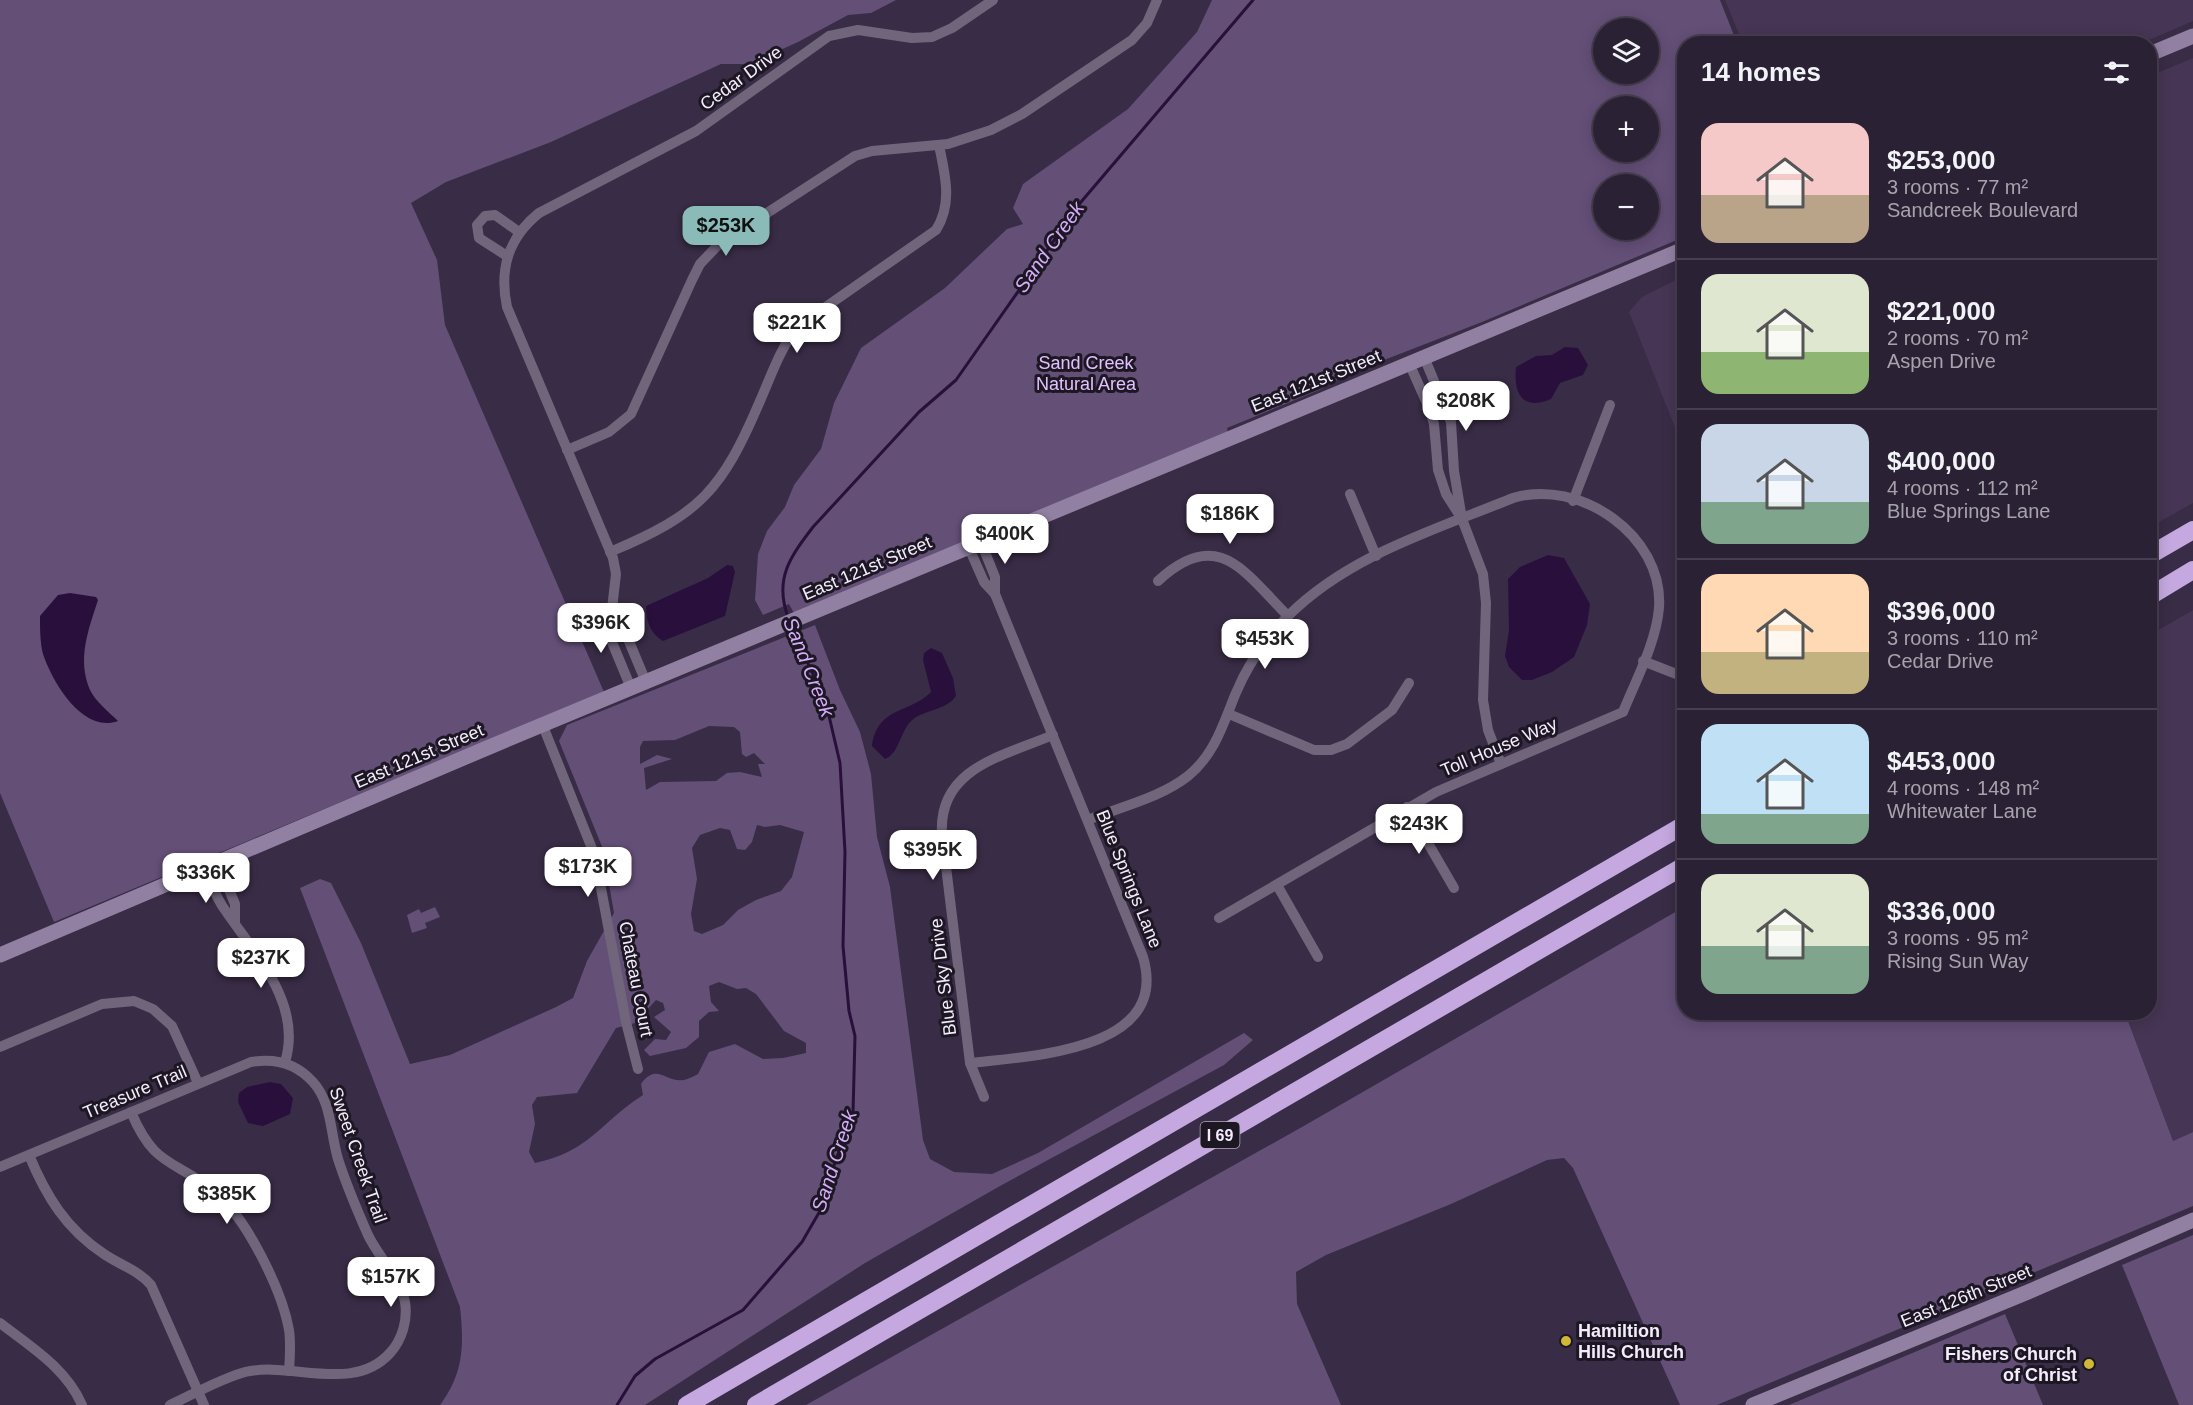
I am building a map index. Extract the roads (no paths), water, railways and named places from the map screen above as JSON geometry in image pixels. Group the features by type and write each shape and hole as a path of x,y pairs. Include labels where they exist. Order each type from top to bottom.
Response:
{"highway":[{"path":"2157,551 2193,530"},
{"path":"2157,592 2193,570"},
{"name":"I 69","path":"687,1405 1677,829"},
{"name":"I 69","path":"756,1405 1677,870"}],"street":[{"name":"Cedar Drive","path":"631,688 609,635 613,616 616,574 610,552 507,307 503,282 507,256 519,232 529,220 552,205 696,131 829,36 858,30 912,38 932,37 952,28 993,0"},
{"path":"567,450 618,426 631,414 700,264 719,244 855,156 872,151 939,145 976,136 1006,123 1124,47 1147,23 1157,0"},
{"path":"2157,51 2193,36"},
{"path":"610,552 671,524 711,490 734,459 783,349 797,327 936,230 943,216 947,198 939,145"},
{"path":"507,256 479,238 477,225 482,218 495,215 519,232"},
{"name":"East 121st Street","path":"0,955 631,688 1677,252"},
{"path":"1424,357 1451,422 1454,471 1462,519 1484,581 1486,603 1483,700 1488,730 1501,764"},
{"path":"1409,363 1430,408 1434,424 1437,470 1446,494 1462,519"},
{"path":"1573,501 1610,405"},
{"name":"Toll House Way","path":"1088,820 1162,792 1187,776 1208,755 1253,661 1288,616 1324,585 1376,556 1513,498 1536,492 1573,501 1619,521 1634,536 1650,562 1657,583 1659,607 1643,661 1623,712 1407,807 1219,918"},
{"path":"1350,494 1376,556"},
{"name":"Blue Springs Lane","path":"970,1063 1062,1051 1088,1045 1123,1024 1137,1010 1143,998 1147,975 1143,957 1088,820 994,594 995,577 975,545"},
{"path":"1158,581 1173,568 1194,558 1206,555 1222,556 1238,566 1288,616"},
{"path":"613,616 623,627 646,682"},
{"path":"1643,661 1677,674"},
{"path":"1229,714 1314,750 1330,750 1347,744 1392,710 1409,683"},
{"name":"Chateau Court","path":"543,726 595,856 626,1022 638,1069"},
{"name":"Blue Sky Drive","path":"984,1097 970,1063 942,834 942,811 946,797 955,784 973,770 1053,735"},
{"path":"1407,807 1454,888"},
{"path":"211,865 235,904 235,922 267,967 285,1010 290,1038 285,1062"},
{"path":"1277,885 1318,957"},
{"path":"0,1047 102,1004 134,1001 153,1009 172,1026 198,1083"},
{"name":"Treasure Trail","path":"0,1167 251,1062 269,1060 285,1062"},
{"name":"Sweet Creek Trail","path":"170,1405 246,1372 289,1371 346,1374 372,1367 396,1345 406,1313 401,1288 372,1243 343,1173 322,1096 309,1078 285,1062"},
{"path":"131,1112 147,1145 158,1156 210,1188 228,1204 245,1225 259,1251 286,1320 290,1334 289,1371"},
{"path":"29,1155 44,1189 68,1224 89,1244 138,1273 151,1285 204,1405"},
{"name":"East 126th Street","path":"1753,1405 2028,1292 2193,1220"},
{"path":"0,1323 61,1371 75,1389 82,1405"}],"waterway":[{"name":"Sand Creek","path":"788,617 784,603 784,580 797,548 813,527 919,412 956,380 1081,202 1253,0"},
{"name":"Sand Creek","path":"617,1405 635,1376 655,1359 743,1310 802,1242 824,1204 828,1182 838,1154 846,1142 853,1113 855,1036 849,1011 843,946 845,852 840,763 826,703 791,626"}],"place":[{"name":"Hamiltion Hills Church","path":"1566,1341"},
{"name":"Fishers Church of Christ","path":"2089,1364"}],"park label":[{"name":"Sand Creek Natural Area","path":"1086,373"}]}
